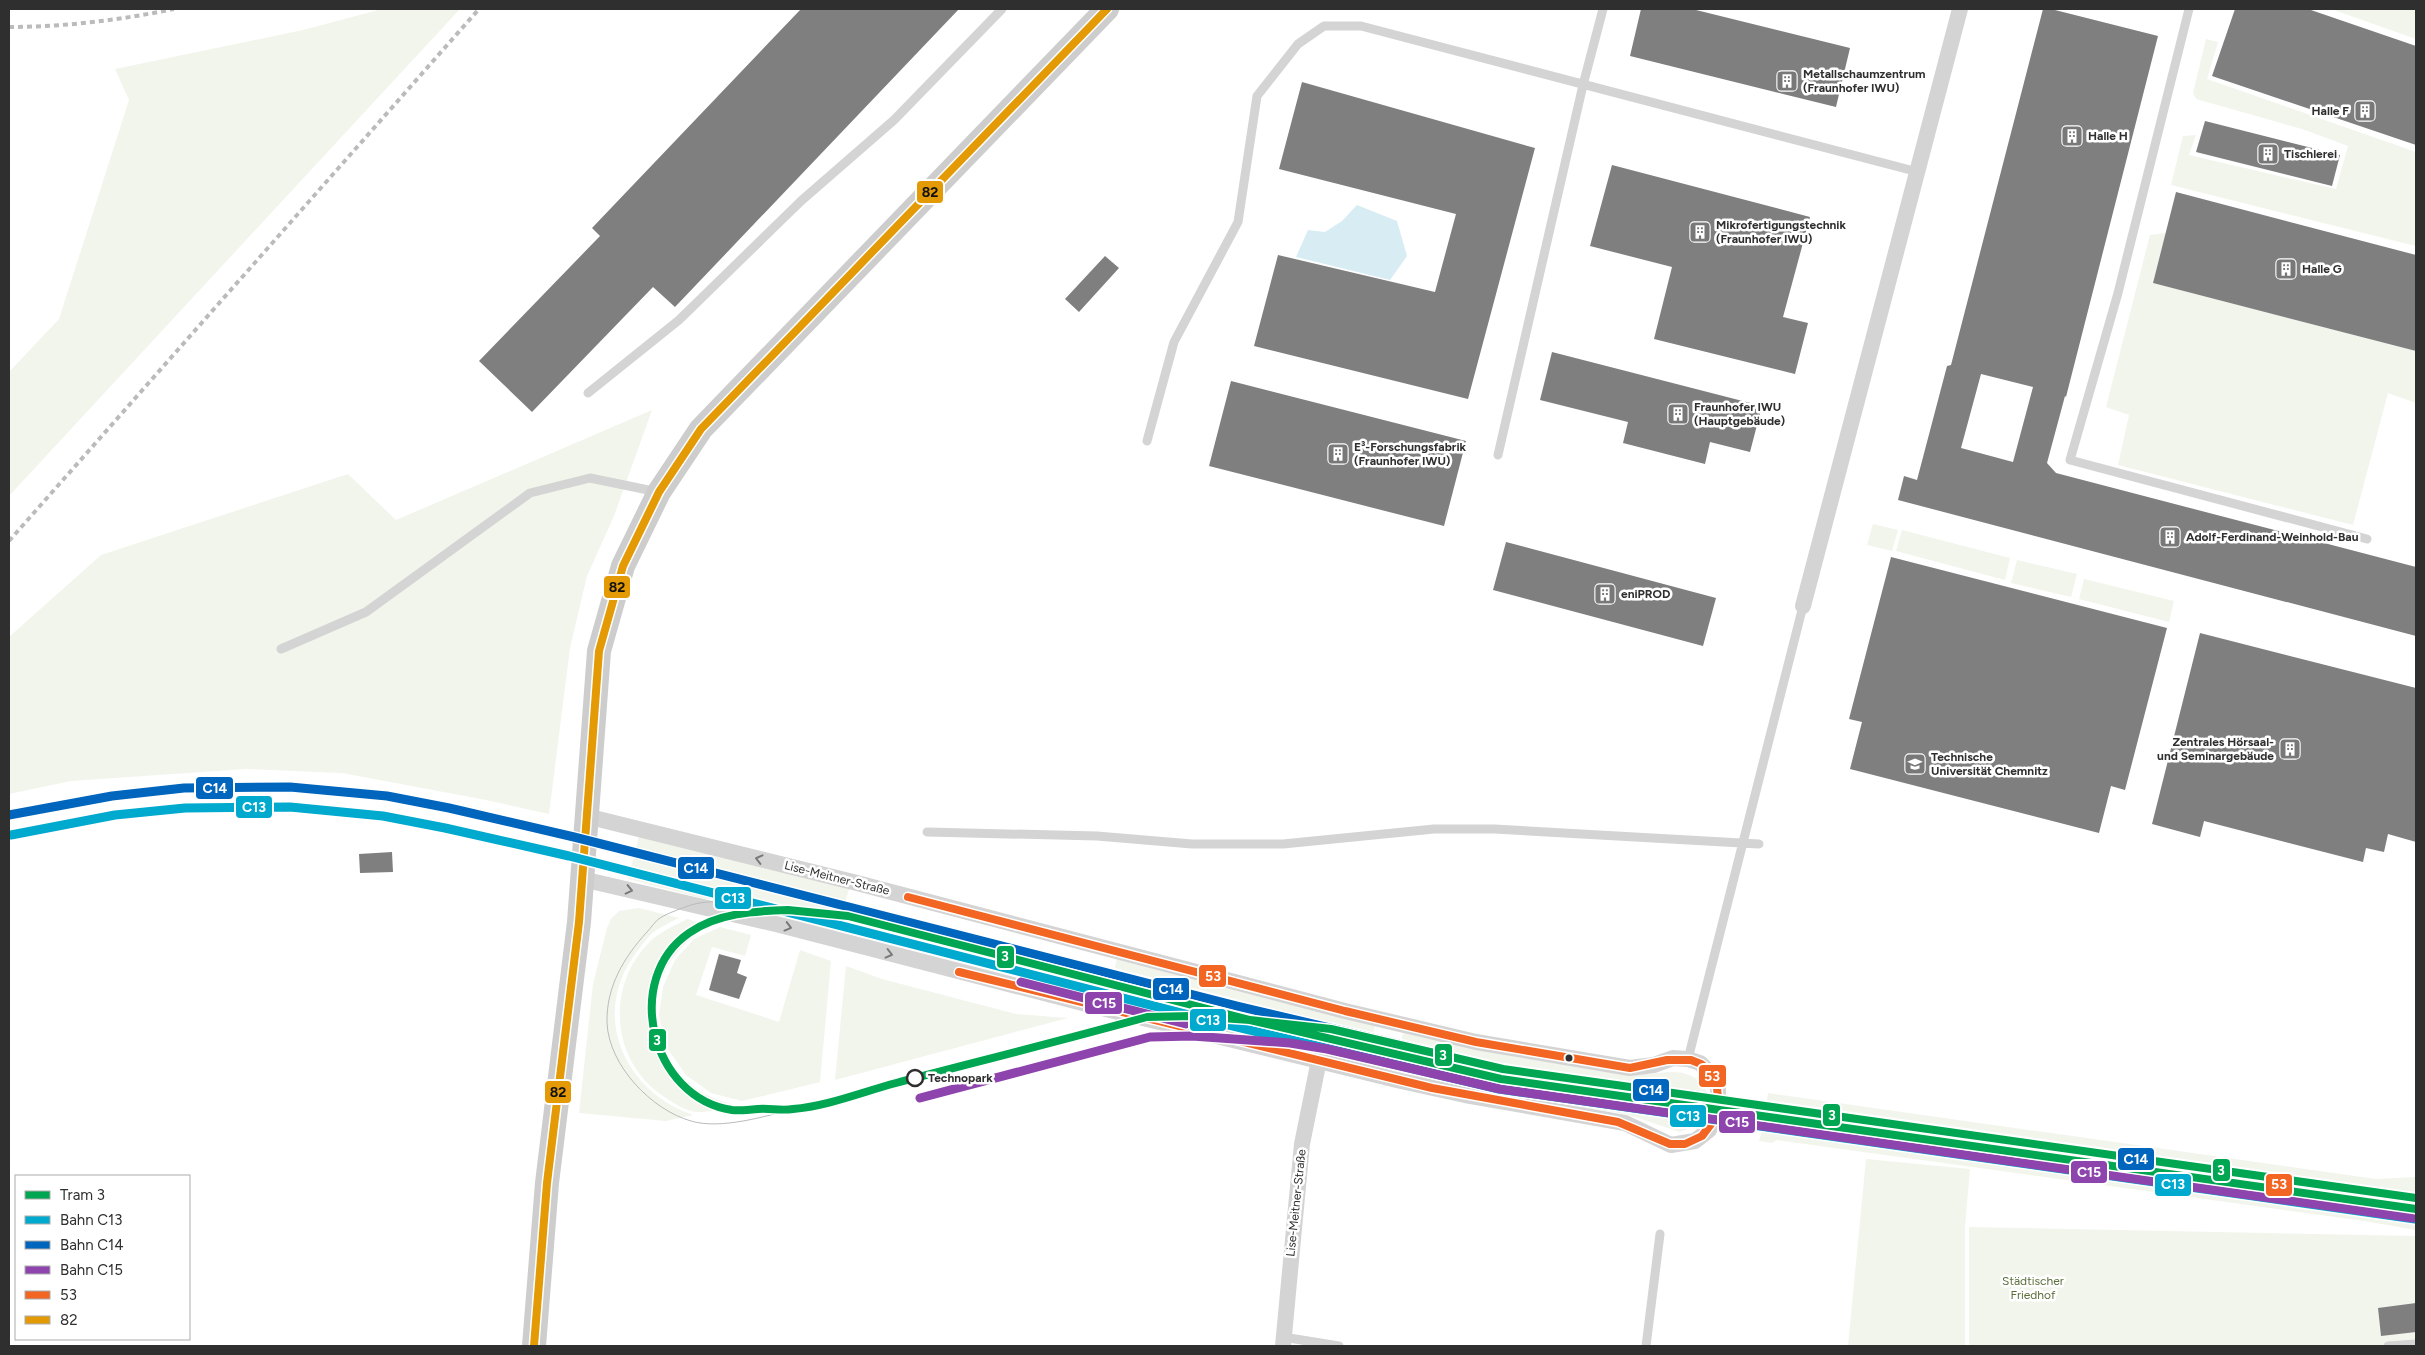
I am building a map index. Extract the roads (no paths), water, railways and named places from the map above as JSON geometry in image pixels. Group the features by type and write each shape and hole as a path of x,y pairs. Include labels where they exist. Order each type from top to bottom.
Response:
{"main road":[{"path":"534,1346 548,1173 579,922 599,651 623,566 659,492 701,429 736,390 1107,9"}],"street":[{"path":"1803,606 1960,9"},
{"name":"Lise-Meitner-Straße","path":"586,816 857,883 1345,1011 1476,1042 1630,1068 1654,1065 1673,1058 1688,1058"},
{"path":"582,879 776,924 1098,1007 1465,1095 1616,1121 1671,1144 1695,1142 1709,1130 1719,1105 1718,1089 1714,1077 1700,1064 1688,1058"},
{"name":"Lise-Meitner-Straße","path":"1283,1342 1302,1144 1320,1060"}],"lane":[{"path":"588,393 679,320 801,201 894,120 1002,9"},
{"path":"1498,455 1582,86 1603,9"},
{"path":"2189,9 2118,293 2070,460 2367,539"},
{"path":"1147,441 1174,342 1238,222 1257,96 1298,44 1324,26 1361,26 1582,86 1918,172"},
{"path":"281,649 366,612 530,493 590,478 659,492"},
{"path":"1688,1058 1803,606"},
{"path":"927,832 1096,836 1192,844 1283,844 1434,829 1494,829 1759,844"},
{"path":"1719,1105 2416,1204"},
{"path":"1646,1346 1660,1234"},
{"path":"1283,1342 1339,1346"},
{"path":"2388,1346 2416,1344"}],"tram line":[{"path":"795,1109 743,1121 716,1124 691,1121 676,1115 648,1096 624,1070 615,1055 610,1039 607,1010 613,985 624,962 656,921 663,916 691,905 717,902 747,903 804,910"},
{"name":"3","path":"788,910 848,916 1250,1020 1192,1016 1147,1017 896,1083 832,1102 789,1110 732,1110 704,1101 682,1084 665,1061 655,1034 652,1006 656,978 668,953 689,933 700,926 737,914 788,910"},
{"name":"3","path":"1250,1020 1331,1029 1503,1069 2416,1198"},
{"name":"3","path":"1250,1020 1501,1079 2416,1209"}],"railway":[{"path":"9,27 92,22 174,9"},
{"path":"9,541 479,9"}],"rail line":[{"name":"C14","path":"9,815 112,796 184,788 290,787 387,796 449,808 574,837 1237,1006 1503,1069 2416,1199"},
{"name":"C13","path":"11,835 115,815 185,808 290,807 383,816 569,856 1232,1026 1499,1089 2415,1219"},
{"name":"C15","path":"1021,982 1186,1024"},
{"name":"C15","path":"920,1098 1150,1037 1192,1036 1290,1043 1327,1049 1500,1089 2413,1218"}],"place":[{"name":"Metallschaumzentrum (Fraunhofer IWU)","path":"1787,81"},
{"name":"Halle F","path":"2365,111"},
{"name":"Halle H","path":"2072,136"},
{"name":"Tischlerei","path":"2268,154"},
{"name":"Mikrofertigungstechnik (Fraunhofer IWU)","path":"1700,232"},
{"name":"Halle G","path":"2286,269"},
{"name":"Fraunhofer IWU (Hauptgebäude)","path":"1678,414"},
{"name":"E³-Forschungsfabrik (Fraunhofer IWU)","path":"1338,454"},
{"name":"Adolf-Ferdinand-Weinhold-Bau","path":"2170,537"},
{"name":"eniPROD","path":"1605,594"},
{"name":"Zentrales Hörsaal- und Seminargebäude","path":"2290,749"},
{"name":"Technische Universität Chemnitz","path":"1915,764"},
{"name":"Technopark","path":"915,1078"}],"park label":[{"name":"Städtischer Friedhof","path":"2033,1288"}]}
